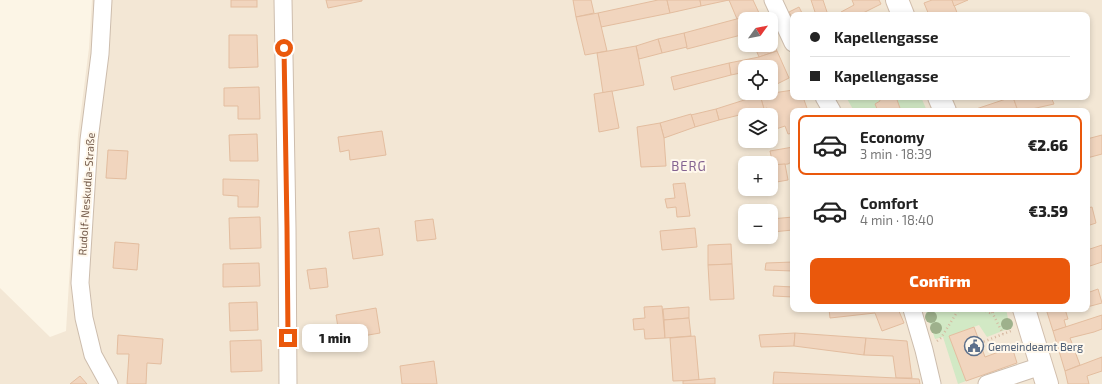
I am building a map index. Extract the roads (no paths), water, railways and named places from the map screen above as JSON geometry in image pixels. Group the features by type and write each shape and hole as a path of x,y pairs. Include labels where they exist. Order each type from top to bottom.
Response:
{"main road":[{"path":"897,0 902,12"},
{"path":"1026,317 1044,375"}],"street":[{"name":"Rudolf-Neskudla-Straße","path":"103,0 100,54 89,140 80,283 84,318 93,355 109,384"},
{"path":"283,0 288,384"},
{"path":"773,0 790,37"},
{"path":"913,312 932,384"},
{"path":"987,384 1044,375"}],"place":[{"name":"Gemeindeamt Berg","path":"974,346"}],"district":[{"name":"BERG","path":"689,166"}]}
